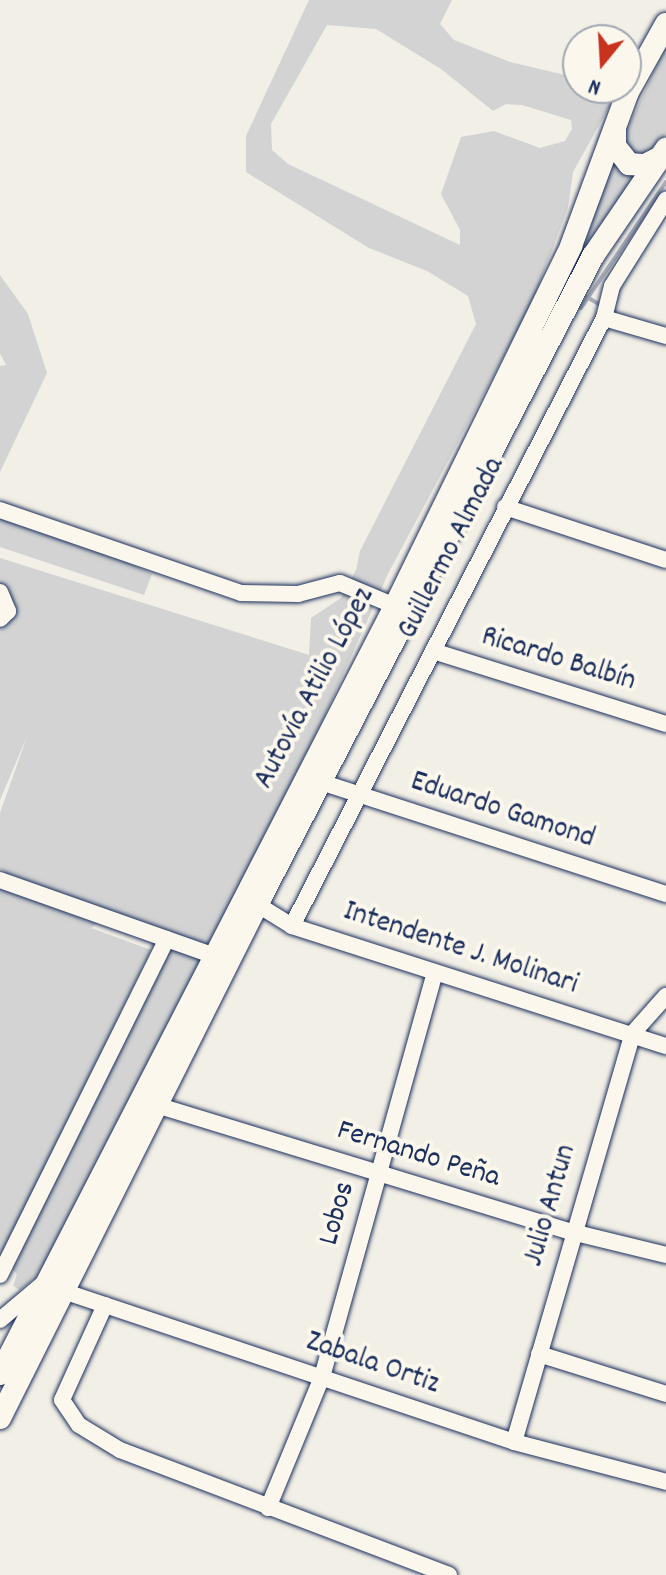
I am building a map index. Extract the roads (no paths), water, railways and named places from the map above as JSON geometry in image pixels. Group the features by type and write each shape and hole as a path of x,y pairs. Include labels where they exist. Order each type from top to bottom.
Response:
{"main road":[{"name":"Autovía Atilio López","path":"0,1374 55,1286 156,1105 250,900 571,246 628,92 666,24"},
{"path":"615,128 615,146 629,164 645,165 662,153"},
{"name":"Autovía Atilio López","path":"0,1418 55,1286 212,955 250,900 321,782 593,256 662,153"}],"street":[{"name":"Guillermo Almada","path":"292,926 604,318 612,286 666,200"},
{"path":"604,318 666,336"},
{"path":"505,507 666,560"},
{"path":"0,510 241,593 298,594 340,583 395,606"},
{"path":"0,592 8,611 0,619"},
{"name":"Ricardo Balbín","path":"433,651 666,724"},
{"name":"Eduardo Gamond","path":"321,782 666,894"},
{"path":"0,880 212,955"},
{"name":"Intendente J. Molinari","path":"250,900 292,926 666,1046"},
{"path":"0,1275 167,939"},
{"name":"Lobos","path":"268,1508 322,1377 435,973"},
{"name":"Julio Antun","path":"514,1442 572,1232 633,1033 666,996"},
{"name":"Fernando Peña","path":"156,1105 572,1232 666,1255"},
{"path":"0,1320 55,1286"},
{"name":"Zabala Ortiz","path":"55,1286 514,1442 666,1482"},
{"path":"105,1305 62,1400 73,1419 120,1450 449,1575"},
{"path":"539,1354 666,1394"}],"waterway":[{"path":"581,308 666,182"},
{"path":"587,297 602,306"}]}
